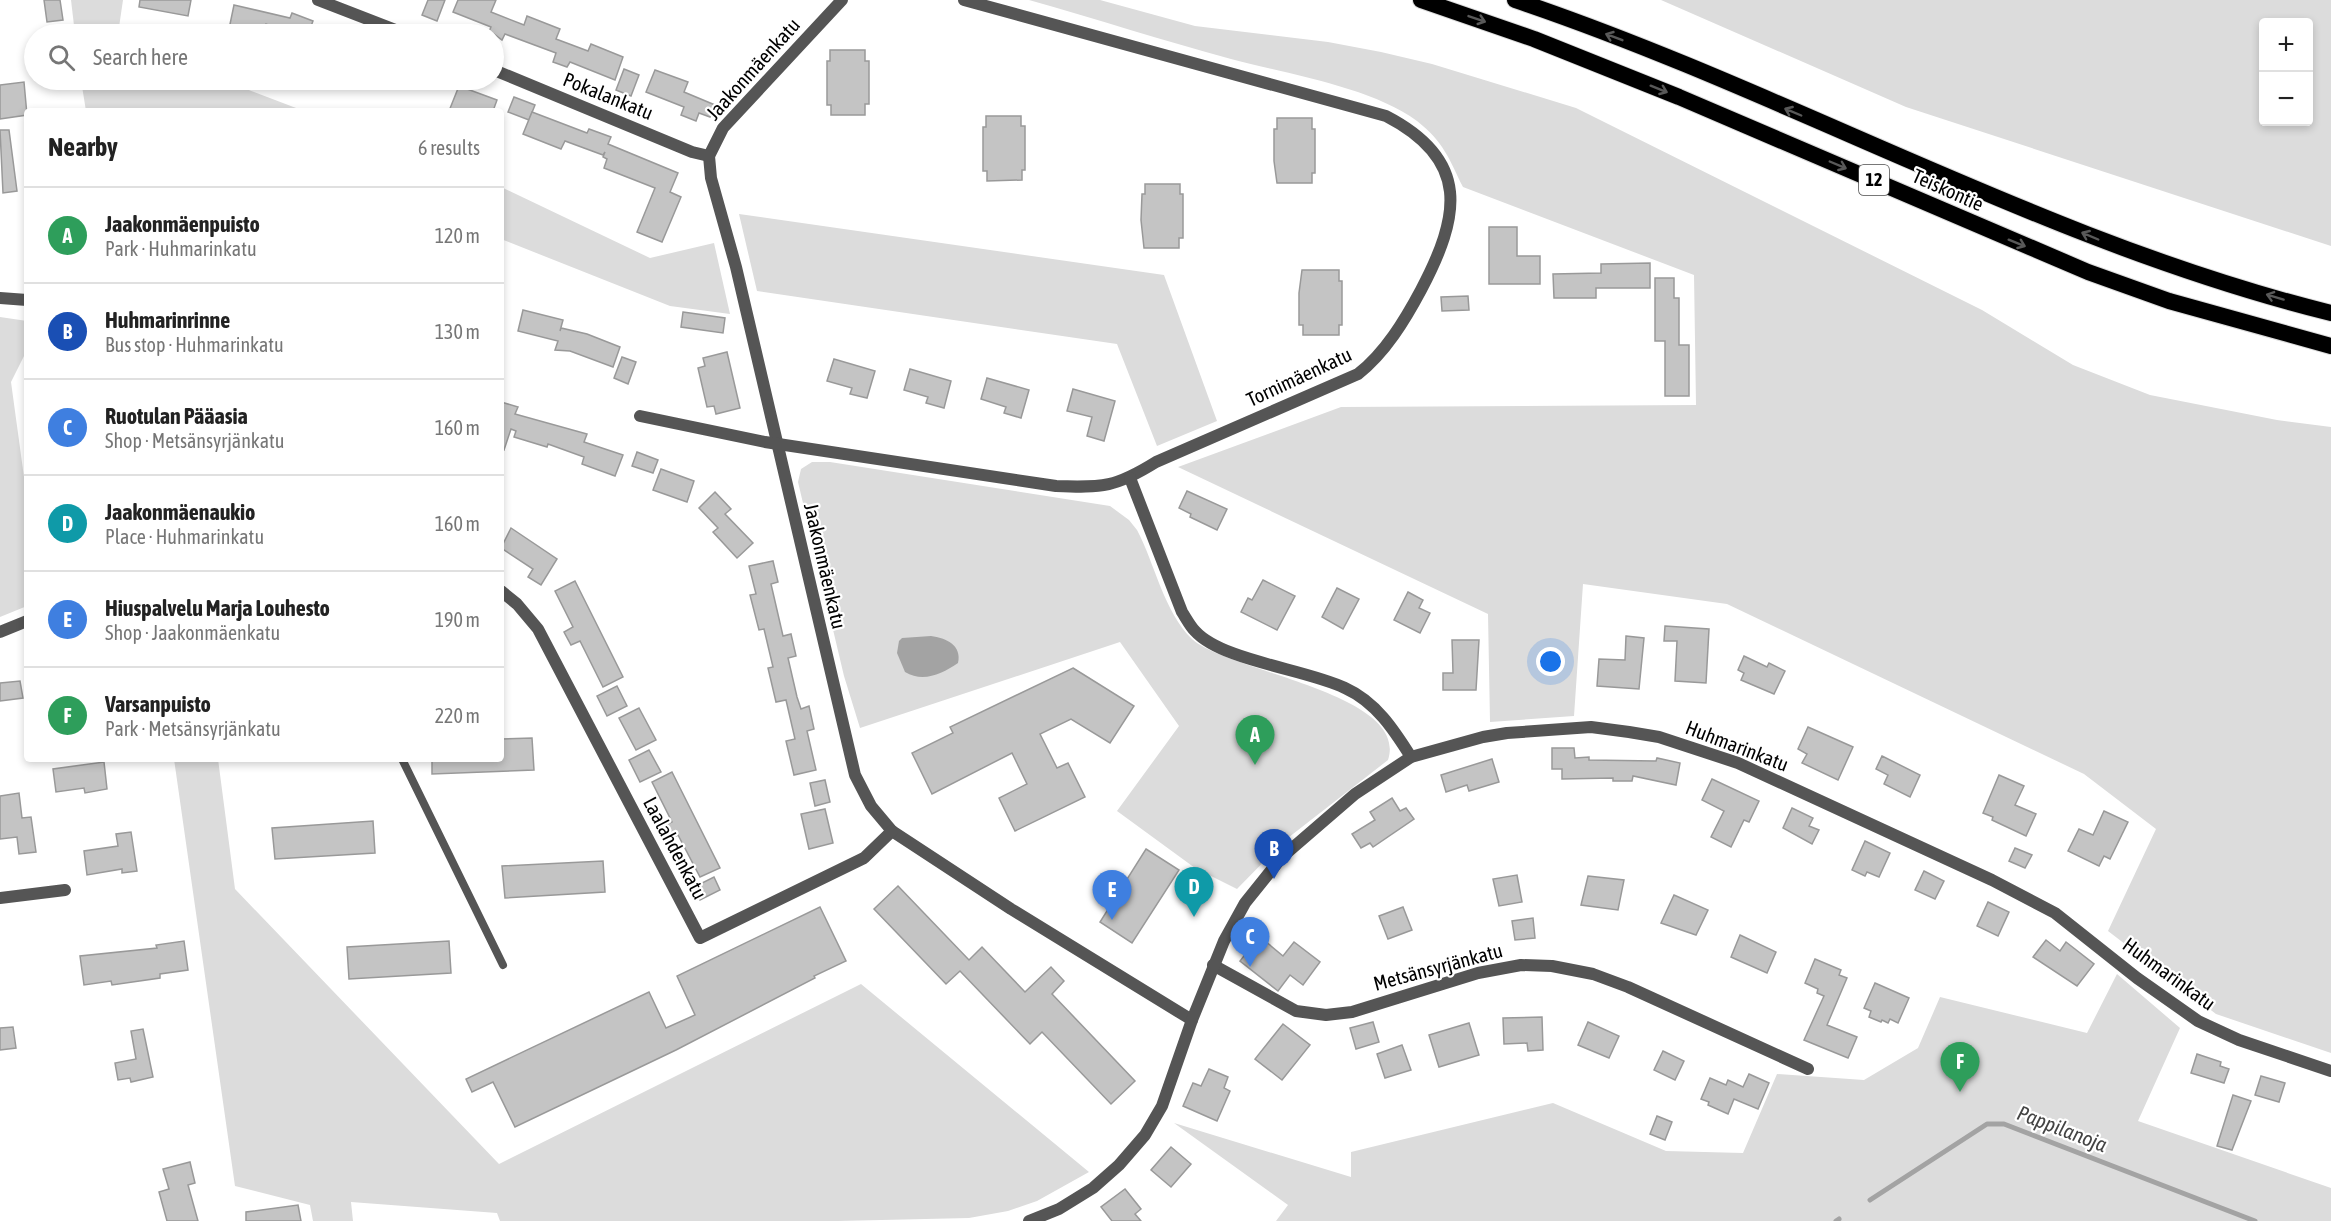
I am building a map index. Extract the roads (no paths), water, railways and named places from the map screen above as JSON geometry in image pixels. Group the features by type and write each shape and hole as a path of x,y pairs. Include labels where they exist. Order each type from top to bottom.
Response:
{"highway":[{"name":"Teiskontie","path":"1421,0 1534,39 1679,97 2088,272 2169,302 2331,346"},
{"name":"Teiskontie","path":"1515,0 1641,48 2100,240 2214,279 2331,313"}],"street":[{"path":"318,0 380,24"},
{"name":"Jaakonmäenkatu","path":"842,0 723,128 709,156 711,178 736,267 855,775 871,806 892,831 1011,909 1192,1020"},
{"name":"Tornimäenkatu","path":"640,416 776,444 1056,486 1097,488 1130,478 1156,462 1358,374 1370,364 1412,306 1440,249 1451,216 1450,191 1445,168 1437,155 1415,133 1386,116 964,0"},
{"name":"Pokalankatu","path":"504,74 692,152 709,156"},
{"path":"0,298 24,300"},
{"path":"1130,478 1182,612 1196,632 1209,642 1236,653 1347,689 1388,722 1411,757"},
{"name":"Laalahdenkatu","path":"504,593 517,604 538,629 700,938 864,858 892,831"},
{"path":"0,632 24,622"},
{"name":"Huhmarinkatu","path":"1029,1221 1078,1198 1134,1149 1162,1106 1213,965 1245,903 1282,857 1354,794 1411,757 1483,736 1553,728 1590,727 1629,732 1692,748 1738,763 1992,880 2055,913 2137,978 2198,1021 2239,1040 2331,1071"},
{"path":"0,898 65,890"},
{"name":"Metsänsyrjänkatu","path":"1213,965 1296,1011 1326,1015 1352,1012 1478,973 1521,965 1552,966 1593,974 1628,987 1808,1069"}],"lane":[{"path":"403,762 503,965"}],"waterway":[{"name":"Pappilanoja","path":"1870,1200 1987,1124 2004,1124 2255,1221"}],"place":[{"name":"Jaakonmäenpuisto","path":"1255,765"},
{"name":"Huhmarinrinne","path":"1274,879"},
{"name":"Jaakonmäenaukio","path":"1194,917"},
{"name":"Hiuspalvelu Marja Louhesto","path":"1112,920"},
{"name":"Ruotulan Pääasia","path":"1250,967"},
{"name":"Varsanpuisto","path":"1960,1092"}]}
